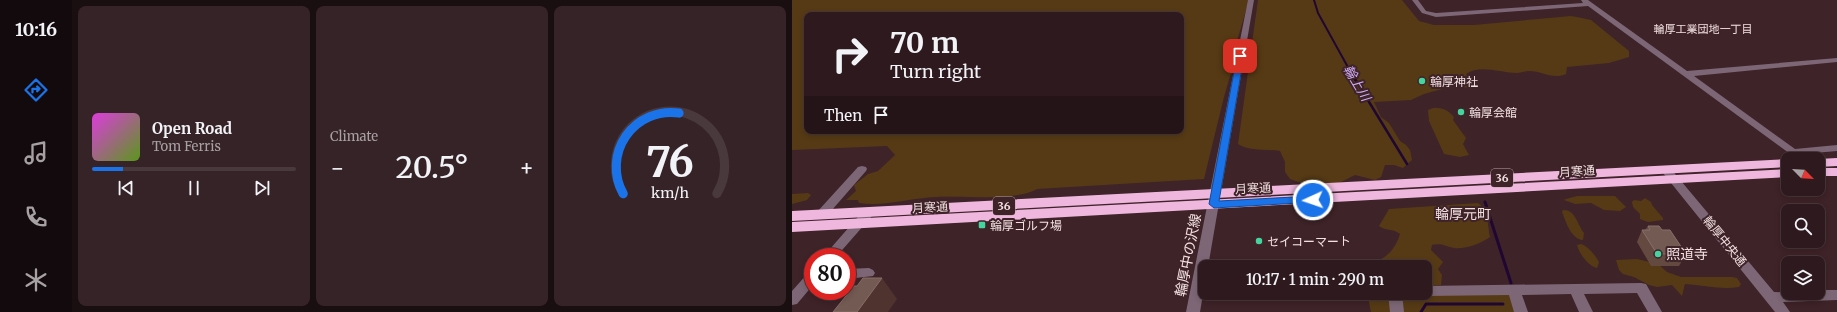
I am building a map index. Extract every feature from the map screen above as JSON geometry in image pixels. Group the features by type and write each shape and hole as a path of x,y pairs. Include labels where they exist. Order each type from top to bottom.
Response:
{"highway":[{"name":"月寒通","path":"792,216 1215,199 1440,194 1671,175 1781,159"},
{"path":"1825,163 1837,162"},
{"path":"1825,172 1837,172"},
{"name":"月寒通","path":"1671,175 1781,173"},
{"name":"月寒通","path":"792,227 858,224 1215,199"}],"street":[{"name":"輪厚中の沢線","path":"1193,312 1251,0"},
{"path":"1415,0 1424,12 1436,15 1588,2 1685,74 1784,152"},
{"path":"1685,74 1837,60"},
{"path":"1816,152 1837,148"},
{"path":"821,215 862,169"},
{"name":"輪厚中央通","path":"1671,175 1783,312"},
{"path":"837,248 868,213"},
{"path":"856,274 869,273"},
{"path":"792,300 804,286"},
{"path":"1432,291 1641,288 1655,312"},
{"path":"1575,289 1586,312"},
{"path":"1514,291 1521,312"},
{"path":"1771,297 1837,295"},
{"path":"1395,300 1397,312"}],"shaded area":[{"path":"792,0 1249,0 1235,48 1239,51 1234,61 1235,70 1230,76 1224,97 1204,179 1037,189 1028,193 1003,197 936,197 878,204 859,203 858,200 846,200 856,191 854,185 868,174 878,171 895,155 887,146 792,150"},
{"path":"1258,0 1402,0 1419,21 1434,25 1474,25 1571,16 1591,20 1629,51 1629,57 1609,63 1567,67 1566,74 1561,76 1552,76 1534,71 1511,73 1484,69 1472,71 1466,74 1471,84 1470,88 1453,86 1424,94 1411,100 1374,102 1381,117 1389,123 1400,141 1410,150 1412,160 1403,168 1394,165 1385,165 1381,177 1375,180 1355,175 1339,183 1304,184 1290,179 1285,172 1285,162 1280,151 1252,149 1238,144"},
{"path":"1433,108 1445,110 1454,117 1453,120 1466,138 1463,144 1469,155 1460,157 1444,154 1429,121 1428,110"},
{"path":"808,193 811,195 807,200 792,204 792,194"},
{"path":"1577,196 1615,196 1626,207 1620,211 1604,210 1591,203 1575,204 1564,200"},
{"path":"1645,198 1651,202 1663,220 1648,222 1640,219 1640,214 1633,207 1632,202 1634,200 1641,201"},
{"path":"1478,203 1484,209 1486,214 1490,237 1478,244 1463,248 1454,248 1436,244 1432,245 1431,250 1443,262 1438,269 1442,275 1441,285 1432,286 1432,260 1375,260 1381,259 1388,254 1399,238 1400,234 1397,232 1384,229 1379,226 1389,209"},
{"path":"1563,210 1571,212 1576,218 1584,233 1583,240 1575,237 1572,233 1565,220 1562,212"},
{"path":"1581,244 1589,249 1599,262 1597,268 1590,265 1580,252 1577,245"},
{"path":"1637,259 1658,264 1667,272 1681,277 1732,277 1737,278 1741,284 1739,287 1726,288 1685,284 1682,296 1672,285 1657,287 1649,285 1634,277 1623,274 1619,270 1616,260"},
{"path":"1514,291 1521,312 1397,312 1396,300 1432,300 1432,292"},
{"path":"1368,300 1392,300 1391,312 1371,312"}],"building":[{"path":"1648,226 1659,226 1662,230 1670,230 1686,254 1657,254 1642,230 1650,230"},
{"path":"863,278 882,278 857,312 833,312 843,300 856,300 857,286"}],"waterway":[{"name":"輪上川","path":"1314,0 1318,13 1355,80"},
{"name":"輪上川","path":"1355,79 1407,164"},
{"name":"輪上川","path":"1485,202 1511,283"},
{"name":"輪上川","path":"1421,312 1426,304 1503,304"}],"place":[{"name":"輪厚神社","path":"1422,81"},
{"name":"輪厚会館","path":"1461,112"},
{"name":"輪厚ゴルフ場","path":"982,225"},
{"name":"セイコーマート","path":"1259,241"},
{"name":"照道寺","path":"1658,254"}],"district":[{"name":"輪厚工業団地一丁目","path":"1703,29"},
{"name":"輪厚元町","path":"1463,214"}],"route":[{"path":"1240,56 1214,204 1313,200"}]}
